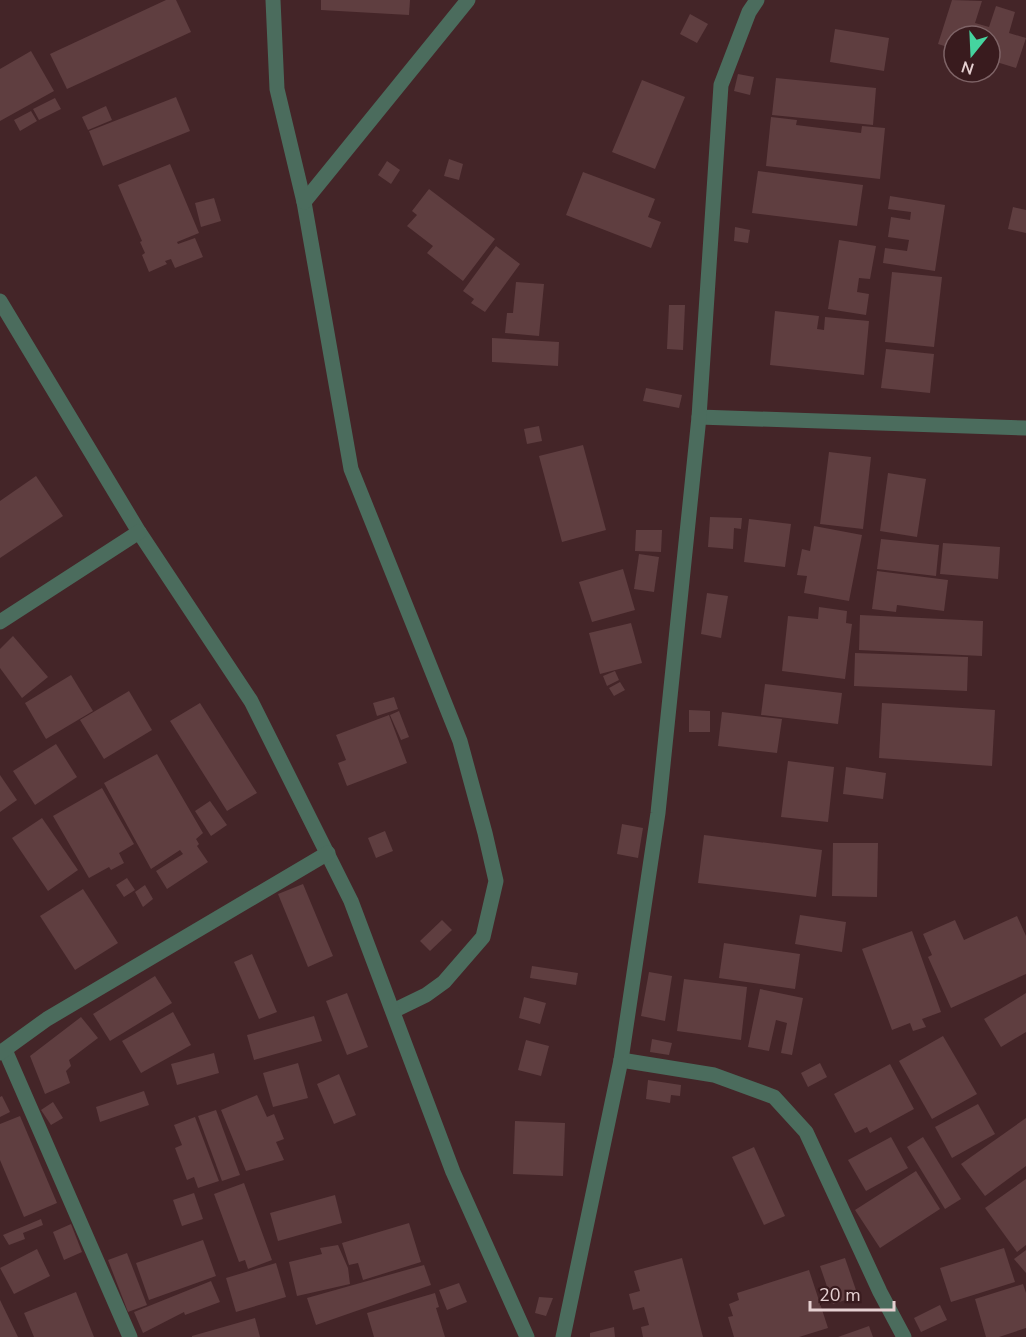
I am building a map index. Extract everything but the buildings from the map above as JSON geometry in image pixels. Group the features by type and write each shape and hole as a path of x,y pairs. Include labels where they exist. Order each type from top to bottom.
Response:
{"street":[{"path":"273,0 277,89 304,202 351,469 460,741 496,881 483,938 444,982 426,995 393,1011"},
{"path":"304,202 468,0"},
{"path":"563,1337 621,1060 658,813 699,417 721,85 749,12 757,0"},
{"path":"0,301 139,532 251,701 351,901 453,1172 527,1337"},
{"path":"699,417 1026,428"},
{"path":"0,621 139,532"},
{"path":"130,1337 3,1051 47,1019 328,853"},
{"path":"621,1060 714,1075 774,1097 806,1132 880,1292 904,1337"}]}
